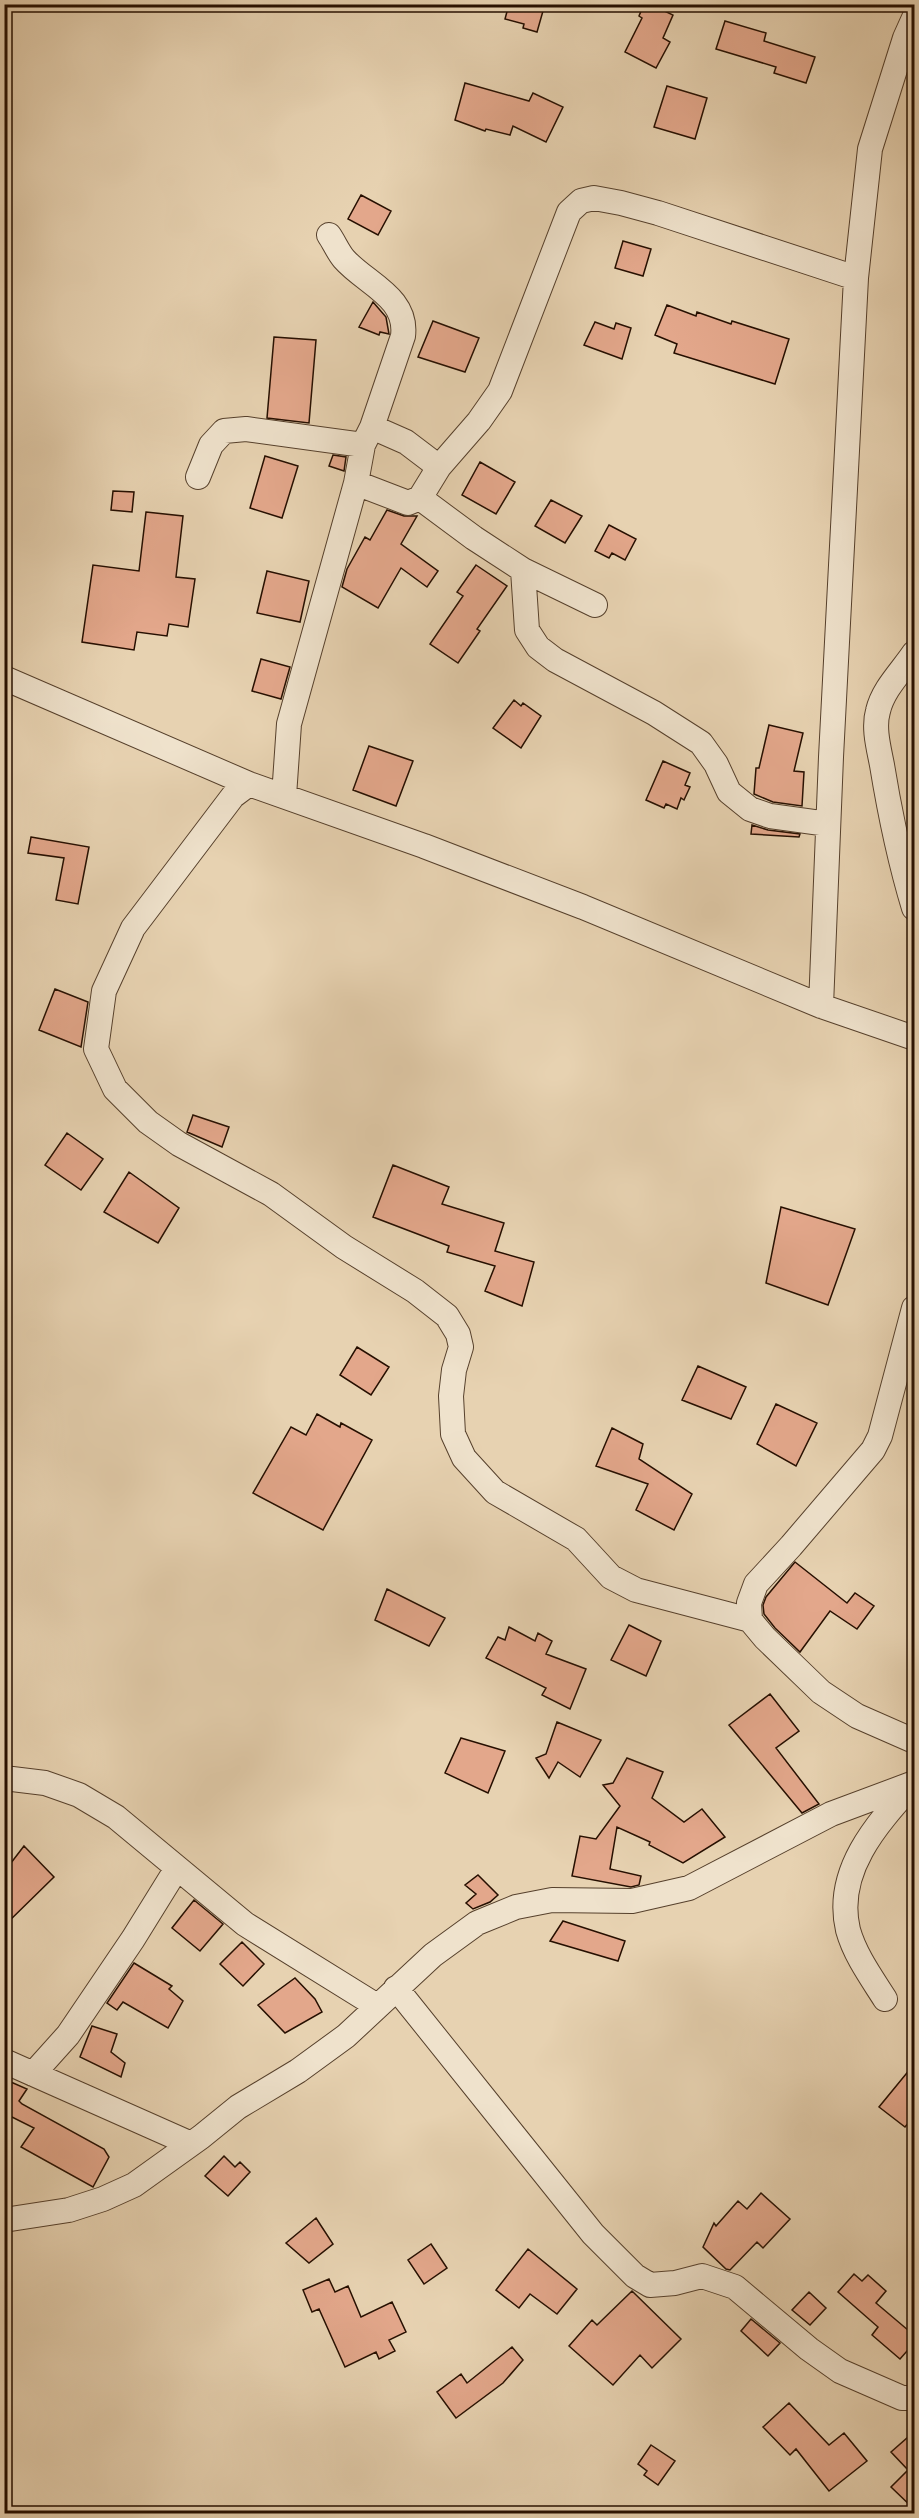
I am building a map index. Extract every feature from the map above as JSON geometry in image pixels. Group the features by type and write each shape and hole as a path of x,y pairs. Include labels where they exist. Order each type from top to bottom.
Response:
{"street":[{"path":"821,1006 856,278 870,149 905,38 915,18"},
{"path":"356,483 408,503 420,498 439,466 479,421 500,391 569,212 581,201 594,198 658,213 856,278"},
{"path":"284,796 290,724 367,436 403,336 404,324 395,302 343,258 329,235"},
{"path":"198,477 211,445 224,431 246,429 367,436 406,442 439,466"},
{"path":"420,498 474,538 523,570 595,605"},
{"path":"523,570 527,630 538,648 555,660 654,713 701,743 716,764 729,792 750,809 770,816 828,824"},
{"path":"915,653 887,689 877,712 877,731 884,782 902,866 915,908"},
{"path":"4,678 249,784 424,846 583,907 821,1006 915,1038"},
{"path":"249,784 233,796 154,899 133,928 117,961 104,991 96,1049 115,1089 148,1122 171,1138 271,1194 344,1247 415,1291 447,1316 458,1334 461,1347 454,1370 451,1396 453,1434 464,1458 495,1492 576,1539 611,1577 636,1590 750,1620 765,1638 821,1692 857,1716 915,1741"},
{"path":"750,1620 749,1603 756,1584 799,1538 873,1450 880,1436 915,1308"},
{"path":"4,1778 45,1783 79,1795 116,1816 245,1924 377,2006"},
{"path":"4,2220 69,2210 103,2199 134,2185 238,2107 298,2071 346,2036 433,1955 477,1923 516,1907 552,1900 632,1901 689,1888 831,1814 914,1784"},
{"path":"885,1999 863,1965 848,1930 844,1901 851,1869 877,1824 914,1784"},
{"path":"33,2074 68,2035 177,1868"},
{"path":"396,1988 593,2234 635,2276 650,2286 702,2276 735,2287 840,2371 902,2398 915,2398"},
{"path":"4,2061 191,2144"}],"building":[{"path":"509,4 545,4 537,32 523,28 524,24 505,19"},
{"path":"644,4 650,4 673,15 663,38 670,42 656,68 625,52 642,18 639,16"},
{"path":"725,21 766,33 764,41 815,57 806,83 774,73 776,67 716,49"},
{"path":"465,83 529,101 533,93 563,107 546,142 513,126 510,135 486,129 485,131 455,120"},
{"path":"667,86 707,98 695,139 654,127"},
{"path":"361,195 391,211 378,235 348,219"},
{"path":"623,241 651,249 643,276 615,268"},
{"path":"373,302 386,317 389,334 380,332 379,335 359,327"},
{"path":"667,305 696,316 697,312 731,324 732,321 789,339 775,384 674,353 677,344 655,335"},
{"path":"433,321 479,338 465,372 418,357"},
{"path":"595,322 614,329 616,323 631,328 622,359 584,345"},
{"path":"274,337 316,340 309,423 267,418"},
{"path":"333,455 346,457 344,471 329,466"},
{"path":"265,456 298,466 282,518 250,508"},
{"path":"480,462 515,482 496,514 462,495"},
{"path":"113,491 134,492 132,512 111,510"},
{"path":"551,500 582,516 565,543 535,526"},
{"path":"387,510 404,516 417,516 401,544 438,571 427,587 401,568 378,608 342,587 347,569 365,537 370,540"},
{"path":"146,512 183,516 176,577 195,579 188,627 169,624 167,636 137,632 134,650 82,642 93,565 139,571"},
{"path":"609,525 636,539 625,560 612,553 609,558 595,551"},
{"path":"476,565 507,586 477,629 480,631 458,663 430,644 463,596 457,592"},
{"path":"267,571 309,581 300,622 257,613"},
{"path":"261,659 290,667 281,699 252,691"},
{"path":"514,700 521,706 523,703 541,716 521,748 493,728"},
{"path":"769,725 803,733 794,771 804,772 802,806 773,802 754,794 756,768 759,768"},
{"path":"369,746 413,761 396,806 353,790"},
{"path":"663,761 690,773 685,785 690,787 684,800 681,798 677,809 666,804 664,808 646,800"},
{"path":"752,825 768,830 800,834 799,837 751,834"},
{"path":"31,837 89,847 78,904 56,900 64,858 28,853"},
{"path":"55,989 88,1002 81,1047 39,1030"},
{"path":"193,1115 229,1127 222,1147 187,1132"},
{"path":"67,1133 103,1159 81,1190 45,1165"},
{"path":"393,1165 449,1187 442,1204 504,1223 495,1251 534,1262 522,1306 485,1291 495,1266 447,1252 449,1246 373,1217"},
{"path":"129,1172 179,1208 158,1243 104,1212"},
{"path":"781,1207 855,1229 828,1305 766,1283"},
{"path":"357,1347 389,1367 371,1395 340,1375"},
{"path":"698,1366 746,1387 731,1419 682,1400"},
{"path":"776,1404 817,1423 796,1466 757,1444"},
{"path":"317,1414 340,1427 341,1423 372,1440 323,1530 253,1493 291,1427 306,1435"},
{"path":"612,1428 643,1444 639,1459 692,1494 674,1530 636,1510 648,1484 596,1466"},
{"path":"795,1562 847,1603 855,1593 874,1606 857,1629 830,1611 800,1652 775,1628 764,1614 763,1605 766,1597"},
{"path":"387,1589 445,1618 429,1646 375,1620"},
{"path":"629,1625 661,1641 646,1676 611,1660"},
{"path":"509,1627 535,1641 538,1633 552,1641 546,1654 586,1669 570,1709 542,1695 546,1688 486,1658 498,1637 505,1640"},
{"path":"770,1694 799,1731 776,1748 819,1804 802,1813 729,1725"},
{"path":"557,1722 601,1740 580,1777 558,1762 549,1778 536,1758 546,1754"},
{"path":"461,1738 505,1751 488,1793 445,1773"},
{"path":"627,1758 663,1772 652,1798 684,1822 702,1809 725,1837 683,1863 649,1845 650,1842 617,1827 610,1869 641,1876 639,1885 631,1887 572,1876 580,1836 596,1839 620,1806 603,1785 613,1783"},
{"path":"24,1846 54,1877 4,1926 4,1872"},
{"path":"478,1875 498,1895 490,1902 473,1909 466,1903 476,1894 465,1885"},
{"path":"194,1900 223,1924 200,1951 172,1928"},
{"path":"563,1921 625,1941 618,1961 550,1941"},
{"path":"242,1942 264,1964 243,1986 220,1964"},
{"path":"134,1963 172,1986 169,1989 183,2001 168,2028 123,2002 117,2010 107,2003"},
{"path":"295,1978 315,1999 322,2012 285,2033 258,2005"},
{"path":"92,2026 117,2034 111,2052 125,2063 121,2077 80,2057"},
{"path":"915,2063 915,2115 905,2127 879,2107"},
{"path":"4,2079 27,2089 19,2101 22,2104 104,2149 109,2157 93,2187 21,2147 34,2128 10,2116 4,2125"},
{"path":"224,2156 235,2167 240,2162 250,2172 228,2196 205,2176"},
{"path":"761,2193 790,2219 763,2248 757,2242 730,2270 726,2269 703,2247 714,2223 716,2226 738,2201 747,2209"},
{"path":"316,2218 333,2244 309,2263 286,2243"},
{"path":"431,2244 447,2268 424,2284 408,2260"},
{"path":"528,2249 577,2289 557,2314 530,2294 519,2308 496,2290"},
{"path":"854,2274 862,2281 868,2275 886,2291 876,2303 915,2336 915,2342 900,2359 872,2335 878,2327 838,2292"},
{"path":"329,2279 335,2292 348,2286 361,2317 392,2302 406,2332 389,2340 395,2351 379,2359 376,2352 345,2367 319,2309 312,2312 303,2290"},
{"path":"632,2291 681,2339 652,2368 640,2355 613,2385 569,2346 592,2320 597,2325"},
{"path":"809,2292 826,2308 810,2325 792,2310"},
{"path":"751,2319 780,2343 768,2356 741,2331"},
{"path":"512,2347 523,2360 503,2383 456,2418 437,2392 461,2374 467,2383"},
{"path":"789,2403 829,2445 844,2433 867,2461 829,2491 796,2449 790,2455 763,2427"},
{"path":"915,2431 915,2510 891,2487 908,2470 891,2452"},
{"path":"651,2445 675,2461 658,2485 644,2475 647,2471 638,2464"}]}
